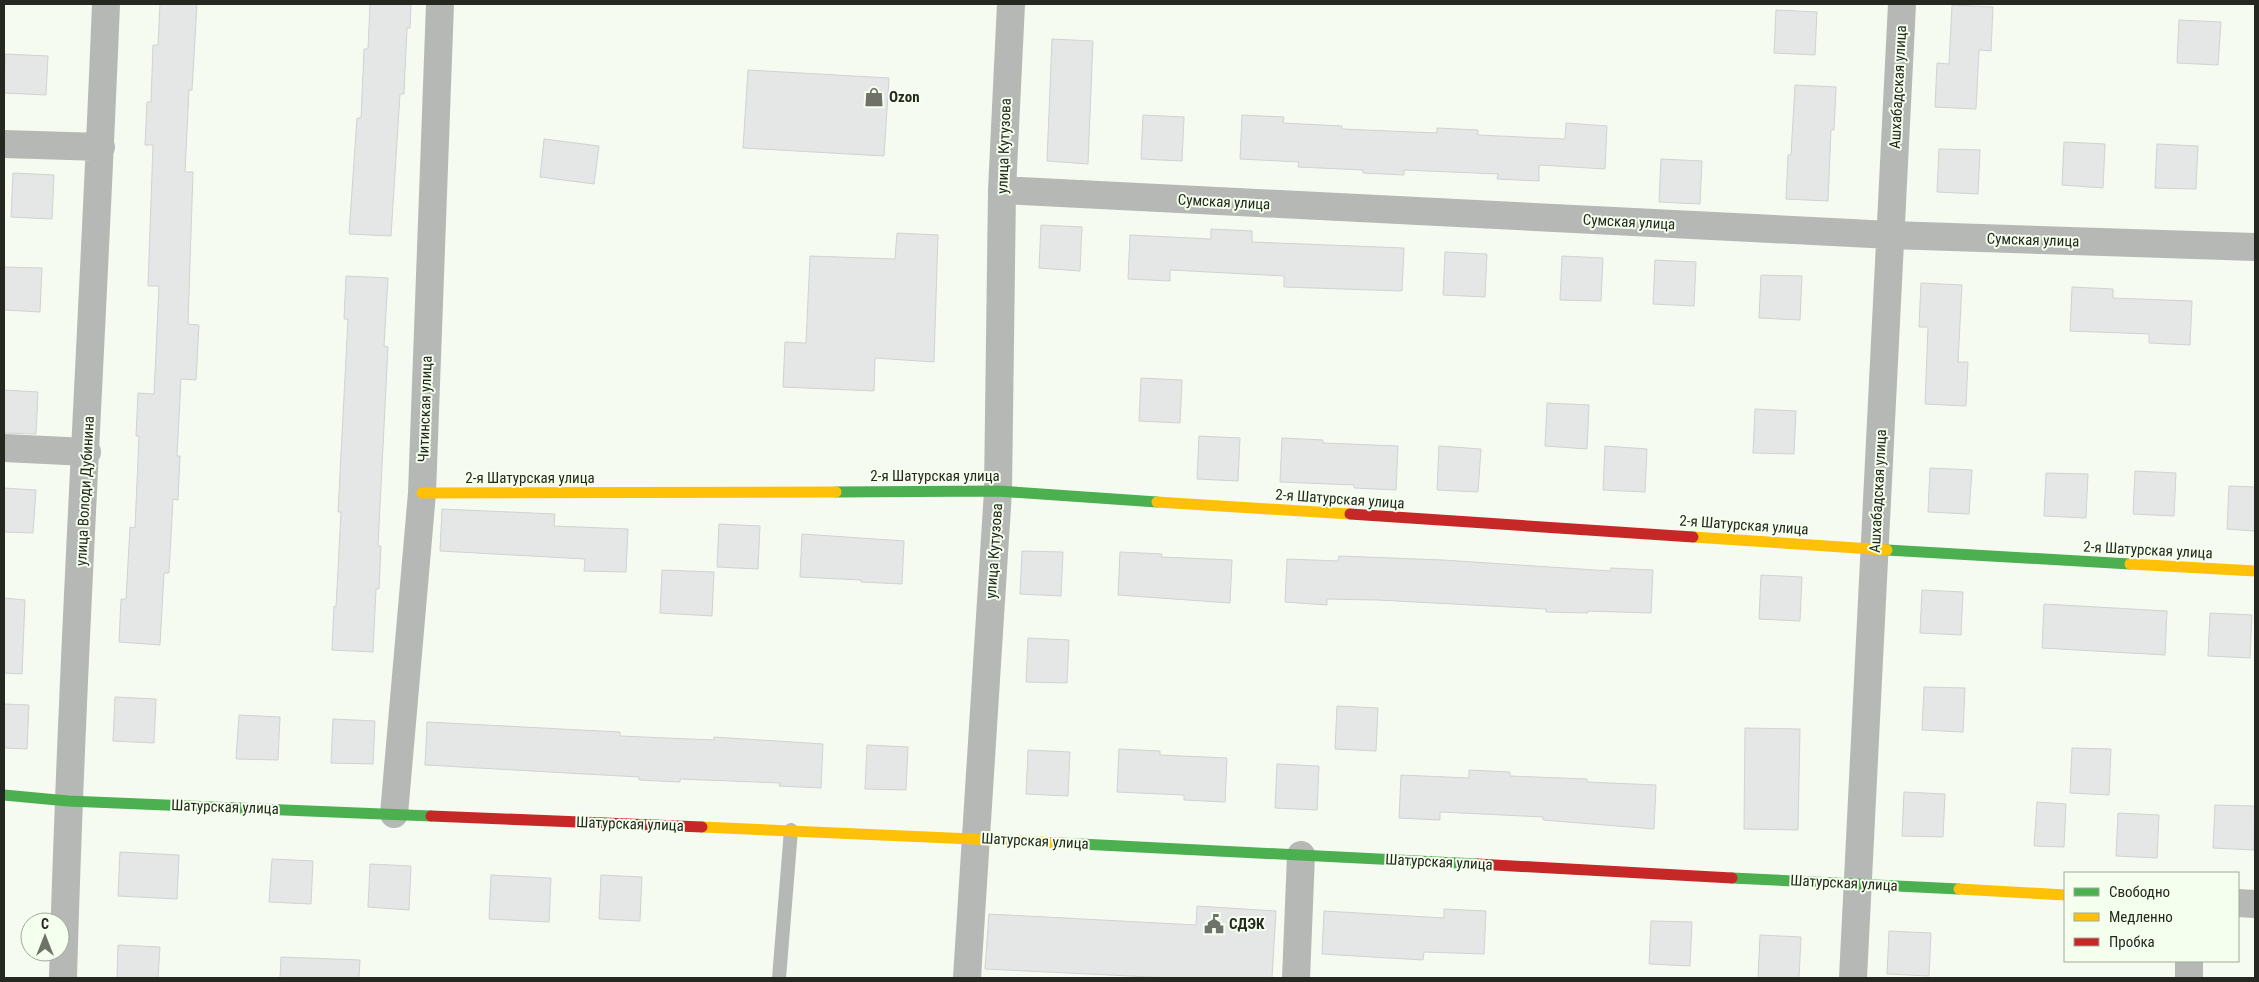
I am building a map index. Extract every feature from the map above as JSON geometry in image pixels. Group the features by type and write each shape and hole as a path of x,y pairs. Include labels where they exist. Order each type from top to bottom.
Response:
{"street":[{"name":"улица Володи Дубинина","path":"64,978 68,801 87,452 106,4"},
{"name":"Читинская улица","path":"394,814 422,493 440,4"},
{"name":"улица Кутузова","path":"966,978 998,491 1002,190 1011,4"},
{"name":"Ашхабадская улица","path":"1853,978 1902,4"},
{"path":"4,144 100,147"},
{"name":"Сумская улица","path":"1002,190 1891,236 2255,246"},
{"path":"4,448 87,452"},
{"name":"2-я Шатурская улица","path":"422,493 998,491 1875,549 2255,571"},
{"name":"Шатурская улица","path":"4,795 68,801 976,838 2064,895"},
{"path":"1296,978 1301,855"},
{"path":"2239,903 2255,904"},
{"path":"2188,978 2189,962"}],"lane":[{"path":"779,978 791,830"}],"building":[{"path":"160,4 197,4 192,90 189,90 185,172 193,172 188,324 199,325 196,380 181,379 177,456 180,456 178,500 173,499 169,573 164,573 160,645 119,642 121,599 126,599 130,527 135,528 139,436 136,436 138,393 154,394 159,286 148,286 153,145 145,145 147,102 151,102 153,45 158,45"},
{"path":"370,4 411,4 410,28 407,28 404,94 400,94 391,236 349,234 357,118 361,118 364,49 368,49"},
{"path":"1952,5 1993,7 1991,51 1979,50 1976,109 1935,107 1937,63 1949,64"},
{"path":"1776,10 1817,12 1815,55 1774,53"},
{"path":"2179,20 2221,22 2218,65 2177,63"},
{"path":"1052,39 1093,41 1088,164 1047,161"},
{"path":"5,54 48,56 46,95 4,93"},
{"path":"748,70 889,78 884,156 743,148"},
{"path":"1795,85 1836,87 1834,130 1831,130 1828,201 1786,199 1788,155 1791,155"},
{"path":"1143,115 1184,117 1182,161 1141,159"},
{"path":"1242,115 1284,117 1283,123 1342,126 1342,129 1437,133 1437,128 1478,130 1478,135 1565,139 1566,123 1607,126 1605,169 1539,165 1539,181 1497,179 1498,174 1404,170 1404,175 1363,173 1363,170 1298,167 1299,162 1240,159"},
{"path":"544,139 599,146 594,184 540,177"},
{"path":"2064,142 2105,144 2103,188 2062,185"},
{"path":"2157,144 2198,146 2196,189 2155,188"},
{"path":"1939,149 1980,150 1978,194 1937,192"},
{"path":"1661,159 1702,161 1700,204 1659,202"},
{"path":"13,173 54,175 52,219 11,217"},
{"path":"1041,225 1082,227 1080,271 1039,268"},
{"path":"1211,229 1252,231 1252,242 1404,248 1402,291 1284,287 1284,276 1170,270 1170,281 1128,279 1130,235 1211,239"},
{"path":"897,233 938,235 934,362 875,358 874,391 783,387 785,342 806,343 810,256 895,259"},
{"path":"1445,252 1487,254 1485,297 1443,295"},
{"path":"1562,256 1603,258 1601,301 1560,300"},
{"path":"1655,260 1696,262 1694,306 1653,304"},
{"path":"4,267 42,268 40,312 4,310"},
{"path":"1761,275 1802,276 1800,320 1759,318"},
{"path":"346,276 388,278 384,346 388,347 378,546 381,546 379,589 376,589 373,652 332,650 341,512 338,512 348,319 344,319"},
{"path":"1921,283 1962,285 1958,362 1968,362 1966,406 1925,404 1928,327 1919,327"},
{"path":"2072,287 2113,289 2113,298 2192,301 2190,345 2149,343 2149,334 2070,331"},
{"path":"1141,378 1182,380 1180,423 1139,421"},
{"path":"4,390 38,392 36,434 4,433"},
{"path":"1547,403 1589,405 1587,449 1545,446"},
{"path":"1755,409 1796,411 1794,454 1753,453"},
{"path":"1199,436 1240,438 1238,481 1197,479"},
{"path":"1282,438 1323,440 1323,443 1398,446 1396,490 1354,488 1354,485 1280,482"},
{"path":"1439,446 1481,449 1478,492 1437,490"},
{"path":"1605,446 1647,449 1645,492 1603,490"},
{"path":"1930,468 1972,470 1969,514 1928,512"},
{"path":"2135,471 2176,473 2174,516 2133,514"},
{"path":"2046,473 2088,474 2086,518 2044,516"},
{"path":"2229,486 2255,487 2255,531 2227,529"},
{"path":"4,488 36,490 33,533 4,532"},
{"path":"442,509 555,514 554,526 628,529 626,572 584,571 585,559 440,551"},
{"path":"719,524 760,526 758,569 717,567"},
{"path":"802,534 904,541 902,584 800,577"},
{"path":"1022,551 1063,552 1061,596 1020,594"},
{"path":"1120,552 1162,554 1161,557 1232,560 1230,603 1118,595"},
{"path":"1339,556 1443,560 1611,571 1611,568 1653,570 1651,613 1546,612 1546,609 1378,600 1327,599 1327,605 1285,602 1287,559 1338,561"},
{"path":"662,570 714,572 712,616 660,613"},
{"path":"1761,575 1802,577 1800,621 1759,619"},
{"path":"1922,590 1963,592 1961,635 1920,633"},
{"path":"4,598 25,600 22,674 4,673"},
{"path":"2044,604 2167,611 2165,655 2042,648"},
{"path":"2210,613 2252,615 2250,658 2208,656"},
{"path":"1028,638 1069,640 1067,683 1026,682"},
{"path":"1924,687 1965,688 1963,732 1922,730"},
{"path":"115,697 156,699 154,743 113,741"},
{"path":"4,704 29,705 27,749 4,748"},
{"path":"1337,706 1378,708 1376,751 1335,749"},
{"path":"239,715 280,717 278,760 236,759"},
{"path":"333,719 375,721 373,764 331,763"},
{"path":"427,722 620,732 620,736 714,740 714,737 823,744 821,788 779,786 780,783 680,779 680,782 639,780 639,777 425,765"},
{"path":"1745,728 1800,729 1798,830 1744,829"},
{"path":"867,745 908,747 906,790 865,789"},
{"path":"2072,748 2111,749 2109,795 2070,793"},
{"path":"1119,749 1160,751 1160,755 1227,758 1225,802 1184,800 1184,795 1117,792"},
{"path":"1028,750 1070,752 1068,796 1026,794"},
{"path":"1277,764 1319,766 1317,810 1275,808"},
{"path":"1469,770 1510,772 1510,776 1587,779 1587,782 1656,785 1654,829 1543,820 1543,817 1440,812 1440,820 1399,818 1401,775 1469,778"},
{"path":"1904,792 1945,794 1943,837 1902,836"},
{"path":"2037,802 2066,804 2064,847 2034,846"},
{"path":"2215,805 2255,806 2254,850 2213,848"},
{"path":"2118,813 2159,815 2157,858 2116,856"},
{"path":"120,852 179,855 177,899 118,896"},
{"path":"272,859 313,861 311,904 269,902"},
{"path":"370,864 411,866 409,910 368,907"},
{"path":"491,875 551,878 549,922 489,919"},
{"path":"601,875 642,877 640,921 599,919"},
{"path":"1197,906 1276,911 1272,978 1171,978 985,969 989,914 1196,925"},
{"path":"1444,909 1486,911 1484,954 1424,952 1423,960 1322,954 1324,911 1444,918"},
{"path":"1651,921 1692,922 1690,966 1649,964"},
{"path":"1889,931 1931,933 1929,976 1887,974"},
{"path":"1760,935 1801,937 1799,978 1758,978"},
{"path":"118,945 160,947 158,978 117,978"},
{"path":"281,957 360,960 359,978 280,978"}],"traffic: fast":[{"path":"836,492 998,491 1157,502"},
{"path":"1887,550 2130,564"},
{"path":"4,795 68,801 431,816"},
{"path":"1061,843 1477,864"},
{"path":"1732,878 1959,889"}],"traffic: slow":[{"path":"422,493 836,492"},
{"path":"1157,502 1350,514"},
{"path":"1693,537 1887,550"},
{"path":"2130,564 2255,571"},
{"path":"702,827 1061,843"},
{"path":"1959,889 2064,895"}],"traffic: jam":[{"path":"1350,514 1693,537"},
{"path":"431,816 702,827"},
{"path":"1477,864 1732,878"}],"place":[{"name":"Ozon","path":"874,97"},
{"name":"СДЭК","path":"1214,924"}]}
